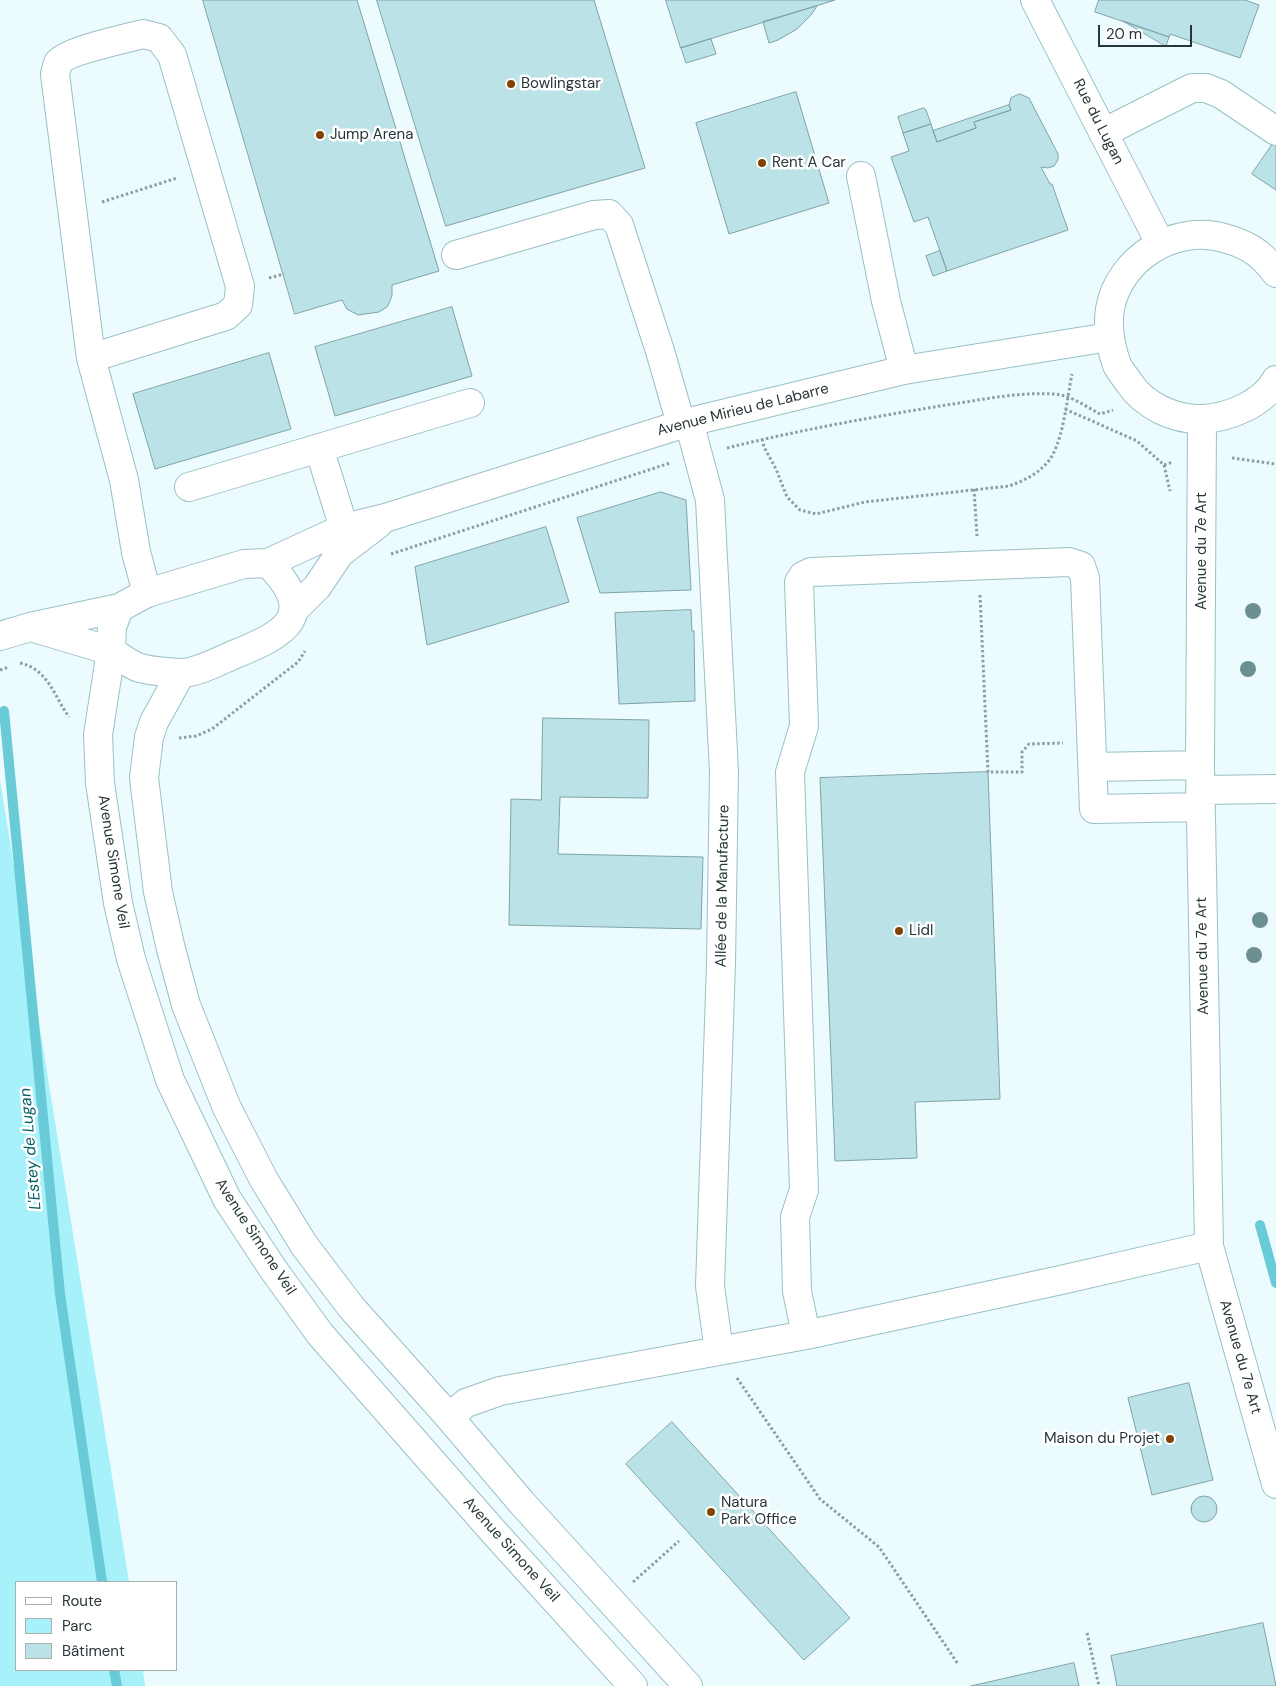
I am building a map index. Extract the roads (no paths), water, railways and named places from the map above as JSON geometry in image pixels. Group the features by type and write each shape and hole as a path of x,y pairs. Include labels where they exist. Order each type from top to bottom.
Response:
{"street":[{"name":"Rue du Lugan","path":"1035,0 1160,243"},
{"path":"91,358 226,316 238,305 240,286 172,55 158,38 143,34 97,46 63,59 59,62 55,74 91,358 124,480 136,552 147,593"},
{"path":"1103,133 1192,88 1206,88 1221,94 1276,131"},
{"path":"861,176 886,301 904,370"},
{"name":"Allée de la Manufacture","path":"456,255 594,215 609,214 619,225 665,368 698,455 710,500 724,772 722,964 710,1286 719,1351"},
{"path":"1272,265 1240,242 1214,235 1186,235 1160,243 1137,260 1120,282 1110,309 1109,337 1118,366 1135,391 1155,406 1177,416 1202,419 1229,415 1254,403 1276,380"},
{"name":"Avenue Mirieu de Labarre","path":"15,631 120,608 147,593 244,564 268,563 344,528 385,518 685,423 904,370 1109,337"},
{"path":"188,487 470,403"},
{"name":"Avenue du 7e Art","path":"1202,419 1200,787 1209,1246 1276,1484"},
{"path":"319,448 344,528"},
{"name":"Avenue Mirieu de Labarre","path":"15,631 111,651 138,667 181,673 207,666 264,642 285,628 295,609 317,587 340,554 385,518"},
{"path":"806,1335 797,1290 795,1217 804,1190 790,772 804,726 799,582 803,576 811,572 979,564 1069,562 1081,566 1085,578 1094,809 1200,787 1276,789"},
{"path":"268,563 279,574 290,590 295,609"},
{"path":"111,651 112,626 120,608"},
{"name":"Avenue Simone Veil","path":"111,651 98,735 100,783 118,903 131,959 170,1080 227,1199 273,1269 320,1334 492,1530 633,1686"},
{"path":"181,673 157,715 149,737 144,778 158,892 186,1004 226,1108 264,1180 304,1245 351,1307 449,1417 522,1503 688,1686"},
{"path":"1092,754 1200,787"},
{"path":"190,1125 226,1108"},
{"path":"449,1417 466,1403 500,1391 806,1335 1209,1246"},
{"path":"492,1530 522,1503"}],"waterway":[{"name":"L'Estey de Lugan","path":"4,711 60,1294 102,1581"},
{"path":"1260,1225 1276,1283"},
{"name":"L'Estey de Lugan","path":"114,1671 117,1686"}],"place":[{"name":"Bowlingstar","path":"511,84"},
{"name":"Jump Arena","path":"320,135"},
{"name":"Rent A Car","path":"762,163"},
{"name":"Lidl","path":"899,931"},
{"name":"Maison du Projet","path":"1170,1439"},
{"name":"Natura Park Office","path":"711,1512"}]}
